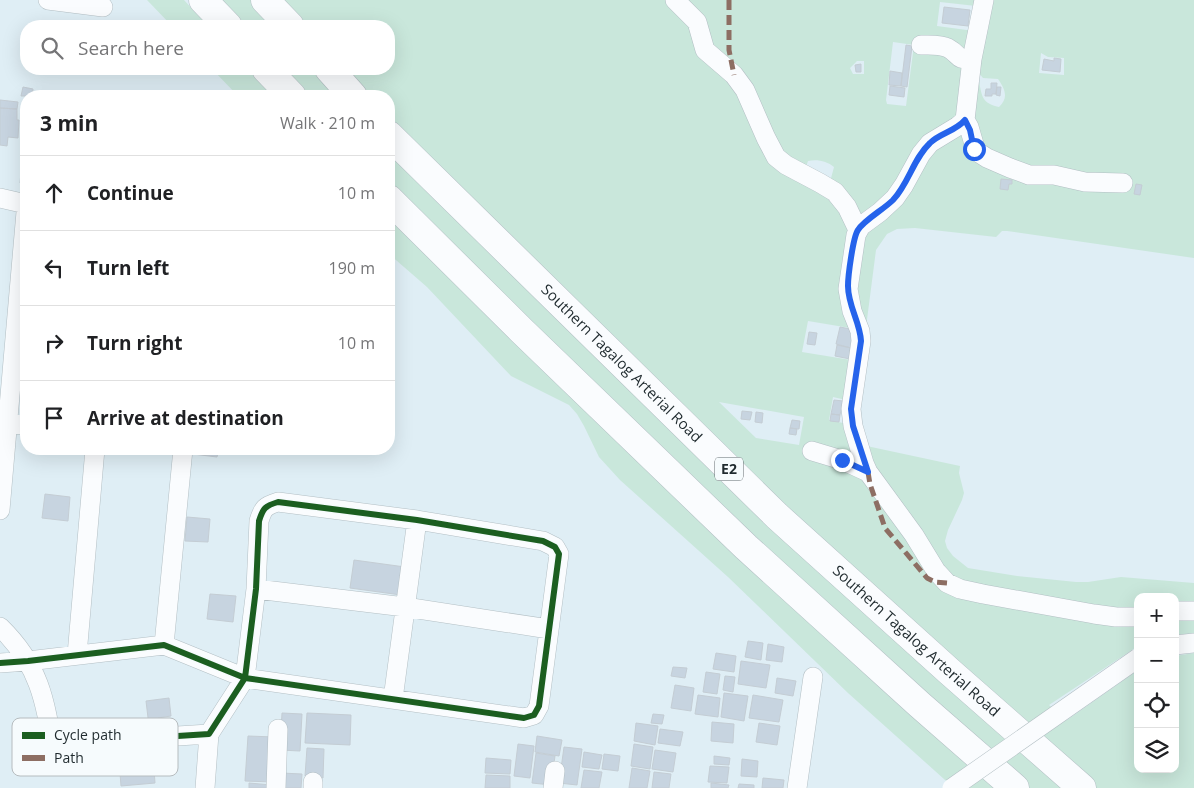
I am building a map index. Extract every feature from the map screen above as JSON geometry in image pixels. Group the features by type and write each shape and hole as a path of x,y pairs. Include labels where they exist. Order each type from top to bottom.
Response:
{"highway":[{"path":"203,0 222,20"},
{"path":"265,0 284,20"},
{"path":"272,75 286,90"},
{"path":"335,75 348,90"},
{"name":"Southern Tagalog Arterial Road","path":"395,141 778,516 971,691 1082,788"},
{"path":"395,205 521,330 746,547 920,705 1015,788"}],"street":[{"path":"48,0 103,7"},
{"path":"675,0 697,22 705,50 734,75 746,90 776,157 786,166 835,192 846,207 858,230"},
{"path":"984,0 972,59 965,120 976,151 1010,168 1035,176 1054,175 1085,182 1123,183"},
{"path":"920,45 945,47 960,59 972,59"},
{"path":"965,120 930,143 920,154 895,198 858,230 848,288 852,311 860,331 861,341 851,409 853,426 868,472 914,535 936,571 947,583 960,589 983,594 1094,614 1134,617"},
{"path":"0,198 20,203"},
{"path":"0,510 11,424 20,297"},
{"path":"812,451 842,460 868,472"},
{"path":"77,655 94,455"},
{"path":"164,645 182,455"},
{"path":"0,663 164,645 245,678 524,718 531,717 538,712 560,560 554,546 543,541 417,520 278,502 267,505 262,512 260,521 256,589 245,678 209,734 205,788"},
{"path":"392,699 417,520"},
{"path":"256,589 405,607 549,629"},
{"path":"1179,611 1194,611"},
{"path":"0,627 28,661 45,702 48,718"},
{"path":"1179,645 1194,643"},
{"path":"952,788 1134,661"},
{"path":"797,788 813,676"},
{"path":"276,788 278,729"},
{"path":"178,736 209,734"}],"green space":[{"path":"147,0 184,0 202,20 166,20"},
{"path":"212,0 253,0 271,20 230,20"},
{"path":"278,0 671,0 732,78 764,145 813,182 848,218 856,329 808,321 802,352 851,360 848,417 935,576 1134,620 1134,649 1049,705 1067,720 1134,673 1134,773 1179,773 1179,655 1194,653 1194,788 1095,788 916,631 421,156 395,128 395,90 359,90 346,75 395,75 395,20 296,20","holes":["833,397 846,400 843,423 829,420","719,402 804,417 799,445 756,438"]},
{"path":"679,0 977,0 976,6 940,2 937,26 974,31 962,113 903,181 865,219 830,182 834,167 818,160 808,161 805,169 789,163 712,54","holes":["893,42 914,45 906,106 887,104 886,100","857,61 864,61 864,74 853,74 850,68"]},
{"path":"989,0 1194,0 1194,258 1007,231 1002,231 996,237 915,228 897,229 887,234 876,250 865,335 856,313 859,242 923,156 961,127 990,157 973,127 977,79 984,98 989,104 999,107 1004,100 1005,93 998,79 983,78 978,72","holes":["1041,53 1048,57 1064,58 1064,75 1039,73"]},
{"path":"218,75 254,75 268,90 232,90"},
{"path":"282,75 322,75 335,90 295,90"},
{"path":"395,154 1069,788 1025,788 929,705 395,194"},
{"path":"395,220 685,506 846,657 995,788 954,788 848,693 728,577 620,480 599,457 584,426 569,405 511,376 427,287 395,259"},
{"path":"862,445 960,466 959,473 964,493 945,541 947,548 953,556 968,568 1017,576 1076,582 1121,577 1194,583 1194,607 1179,606 1179,593 1134,593 1134,612 946,579"},
{"path":"1179,614 1194,616 1194,633 1179,635"}],"building":[{"path":"944,7 970,10 968,26 942,23"},
{"path":"906,45 912,46 907,87 901,86"},
{"path":"1054,58 1061,59 1060,72 1042,70 1044,59 1054,61"},
{"path":"861,64 861,72 856,72 855,65"},
{"path":"890,71 902,73 901,86 889,85"},
{"path":"991,83 997,83 996,94 985,96 986,89 991,89"},
{"path":"890,86 905,88 904,97 889,95"},
{"path":"23,87 33,89 33,90 22,90"},
{"path":"997,87 1001,87 1000,96 996,95"},
{"path":"0,100 18,102 17,109 0,108"},
{"path":"0,108 17,109 17,120 19,120 18,138 8,137 7,146 0,145"},
{"path":"1001,179 1012,180 1008,190 1000,189"},
{"path":"1136,184 1142,185 1140,195 1134,194"},
{"path":"840,327 855,330 851,348 836,344"},
{"path":"809,332 817,333 815,345 807,344"},
{"path":"837,345 851,348 850,359 835,356"},
{"path":"834,400 843,401 840,415 831,414"},
{"path":"742,411 752,412 750,420 741,419"},
{"path":"756,412 763,413 762,423 755,422"},
{"path":"831,414 840,415 839,422 830,421"},
{"path":"792,420 800,421 799,429 790,428"},
{"path":"790,428 797,429 796,435 789,434"},
{"path":"201,455 218,455 217,457"},
{"path":"45,494 70,497 68,521 42,518"},
{"path":"187,517 210,519 208,542 185,541"},
{"path":"354,560 405,567 401,595 350,588"},
{"path":"210,594 236,596 233,622 207,619"},
{"path":"748,641 763,643 761,660 745,657"},
{"path":"768,644 784,647 782,662 766,660"},
{"path":"716,653 736,656 734,672 713,669"},
{"path":"741,661 770,665 766,688 738,684"},
{"path":"673,667 687,668 685,678 671,676"},
{"path":"706,672 720,674 717,694 703,692"},
{"path":"725,676 735,677 733,692 723,690"},
{"path":"777,678 796,681 793,696 775,693"},
{"path":"675,685 694,688 691,711 671,708"},
{"path":"724,693 748,696 744,721 721,717"},
{"path":"698,695 720,698 718,717 695,714"},
{"path":"753,695 783,700 779,722 749,718"},
{"path":"169,698 171,716 148,718 146,701"},
{"path":"282,713 302,714 300,751 280,750"},
{"path":"307,713 351,715 350,745 305,743"},
{"path":"653,714 664,715 662,724 651,723"},
{"path":"712,722 734,724 733,743 711,741"},
{"path":"636,723 658,726 655,745 634,741"},
{"path":"759,723 780,726 777,745 756,742"},
{"path":"660,729 683,732 680,746 658,743"},
{"path":"248,736 274,737 272,782 245,781"},
{"path":"537,736 562,740 559,756 535,752"},
{"path":"518,744 534,746 530,778 514,776"},
{"path":"634,744 653,747 650,769 631,766"},
{"path":"564,747 582,749 577,785 559,783"},
{"path":"307,748 324,749 323,778 305,776"},
{"path":"655,750 676,753 673,772 652,769"},
{"path":"584,752 602,755 599,769 582,767"},
{"path":"536,753 555,756 551,785 532,783"},
{"path":"604,754 620,756 618,771 602,769"},
{"path":"714,756 730,758 729,765 714,764"},
{"path":"486,758 511,760 510,774 485,773"},
{"path":"742,759 758,761 757,777 741,776"},
{"path":"710,766 729,767 727,783 708,782"},
{"path":"632,768 650,771 647,788 629,788"},
{"path":"584,770 602,772 599,788 581,788"},
{"path":"654,772 671,774 669,788 652,788"},
{"path":"281,773 302,774 301,788 280,788"},
{"path":"486,775 510,776 510,788 485,788"},
{"path":"120,776 154,776 155,783 121,786"},
{"path":"763,778 784,780 783,788 762,788"},
{"path":"249,783 272,785 272,788 249,788"},
{"path":"711,783 729,785 728,788 711,788"},
{"path":"739,784 754,785 754,788 738,788"}],"marked path":[{"path":"729,0 729,50 734,75"},
{"path":"868,472 870,484 885,528 927,578 935,582 947,583"}],"cycle path":[{"path":"274,503 417,520 543,541 555,547 559,554 539,706 534,715 524,718 245,678 256,589 259,521 265,508 274,503"},
{"path":"0,663 164,645 245,678"},
{"path":"178,736 209,734 245,678"}],"route":[{"path":"842,460 868,472 853,426 851,409 861,341 858,324 849,301 848,282 858,230 895,198 920,154 938,137 965,120 970,130 974,149"}]}
